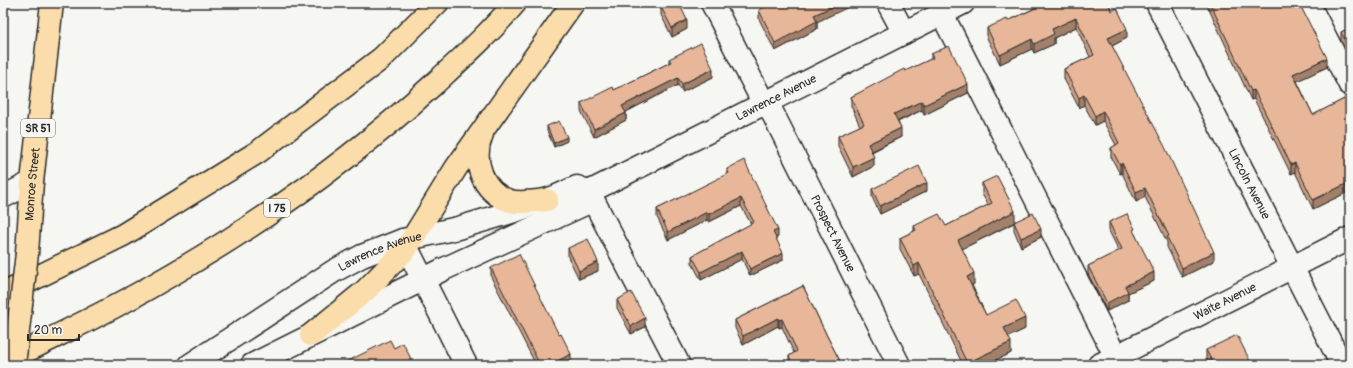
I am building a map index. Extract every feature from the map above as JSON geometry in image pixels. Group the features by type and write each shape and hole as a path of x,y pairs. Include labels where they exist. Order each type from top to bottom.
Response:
{"main road":[{"name":"Monroe Street","path":"14,365 27,253 32,182 52,3"},
{"path":"3,294 123,235 258,152 382,58 437,3"},
{"name":"I 75","path":"3,363 151,287 225,243 298,195 363,145 413,103 467,54 515,3"},
{"path":"311,335 368,288 408,242 456,168 573,3"},
{"path":"487,124 480,140 477,157 481,174 488,186 499,196 510,201 523,202 547,200"}],"street":[{"name":"Prospect Avenue","path":"712,3 766,103 899,365"},
{"path":"888,3 904,33"},
{"name":"Lawrence Avenue","path":"252,365 423,280 584,204 589,192 963,3"},
{"name":"Lincoln Avenue","path":"1157,3 1342,365"},
{"path":"1308,3 1350,85"},
{"path":"942,14 1112,362"},
{"path":"3,197 32,182"},
{"name":"Lawrence Avenue","path":"190,365 346,264 408,242 547,200 577,187 589,192"},
{"path":"589,192 679,365"},
{"name":"Waite Avenue","path":"1112,362 1350,238"},
{"path":"408,242 423,280 466,365"}],"building":[{"path":"669,3 679,3 687,20 672,28 661,7"},
{"path":"773,3 840,3 814,15 817,21 775,43 759,10"},
{"path":"1043,3 1108,3 1112,11 1117,8 1127,29 1108,38 1165,147 1214,252 1182,268 1167,237 1169,236 1145,188 1136,192 1122,163 1120,165 1111,148 1119,143 1103,111 1095,116 1084,95 1079,98 1064,69 1094,55 1076,18 1052,29 1054,34 1034,44 1032,39 1000,55 987,28 1007,19 1008,21 1044,4"},
{"path":"1210,3 1299,3 1327,58 1293,74 1313,115 1350,96 1350,182 1313,200 1295,163 1291,165 1254,90 1251,91"},
{"path":"1350,28 1350,50 1341,32"},
{"path":"701,43 713,69 682,84 678,78 622,106 626,113 594,129 581,103 613,87 614,90 671,62 669,59"},
{"path":"949,46 968,84 924,105 922,101 894,114 901,128 868,144 874,157 853,167 838,136 864,124 851,97 904,69 905,71 933,58 931,54"},
{"path":"559,121 567,137 554,143 547,126"},
{"path":"744,160 778,230 773,232 783,253 750,269 742,251 701,272 692,256 754,222 741,198 709,214 707,212 668,232 657,209 729,173 727,169"},
{"path":"919,166 927,183 880,206 872,189"},
{"path":"997,176 1015,211 958,240 974,273 967,277 986,315 1016,300 1025,318 1004,328 1011,342 967,363 919,263 914,266 900,238 916,230 914,226 939,214 946,226 992,203 982,183"},
{"path":"1033,213 1041,229 1021,238 1014,222"},
{"path":"1127,214 1135,229 1133,230 1154,272 1125,286 1128,292 1107,303 1088,266 1122,249 1109,222"},
{"path":"588,239 598,262 579,271 568,248"},
{"path":"519,254 559,335 561,334 571,354 550,365 540,365 491,268"},
{"path":"1350,272 1350,280 1347,274"},
{"path":"803,286 842,365 793,365 789,356 797,351 782,319 779,320 778,318 743,336 735,320"},
{"path":"631,292 645,318 631,326 617,300"},
{"path":"1237,335 1252,365 1214,365 1206,350"},
{"path":"390,340 394,348 403,343 414,365 340,365"},
{"path":"1172,361 1174,365 1164,365"}]}
